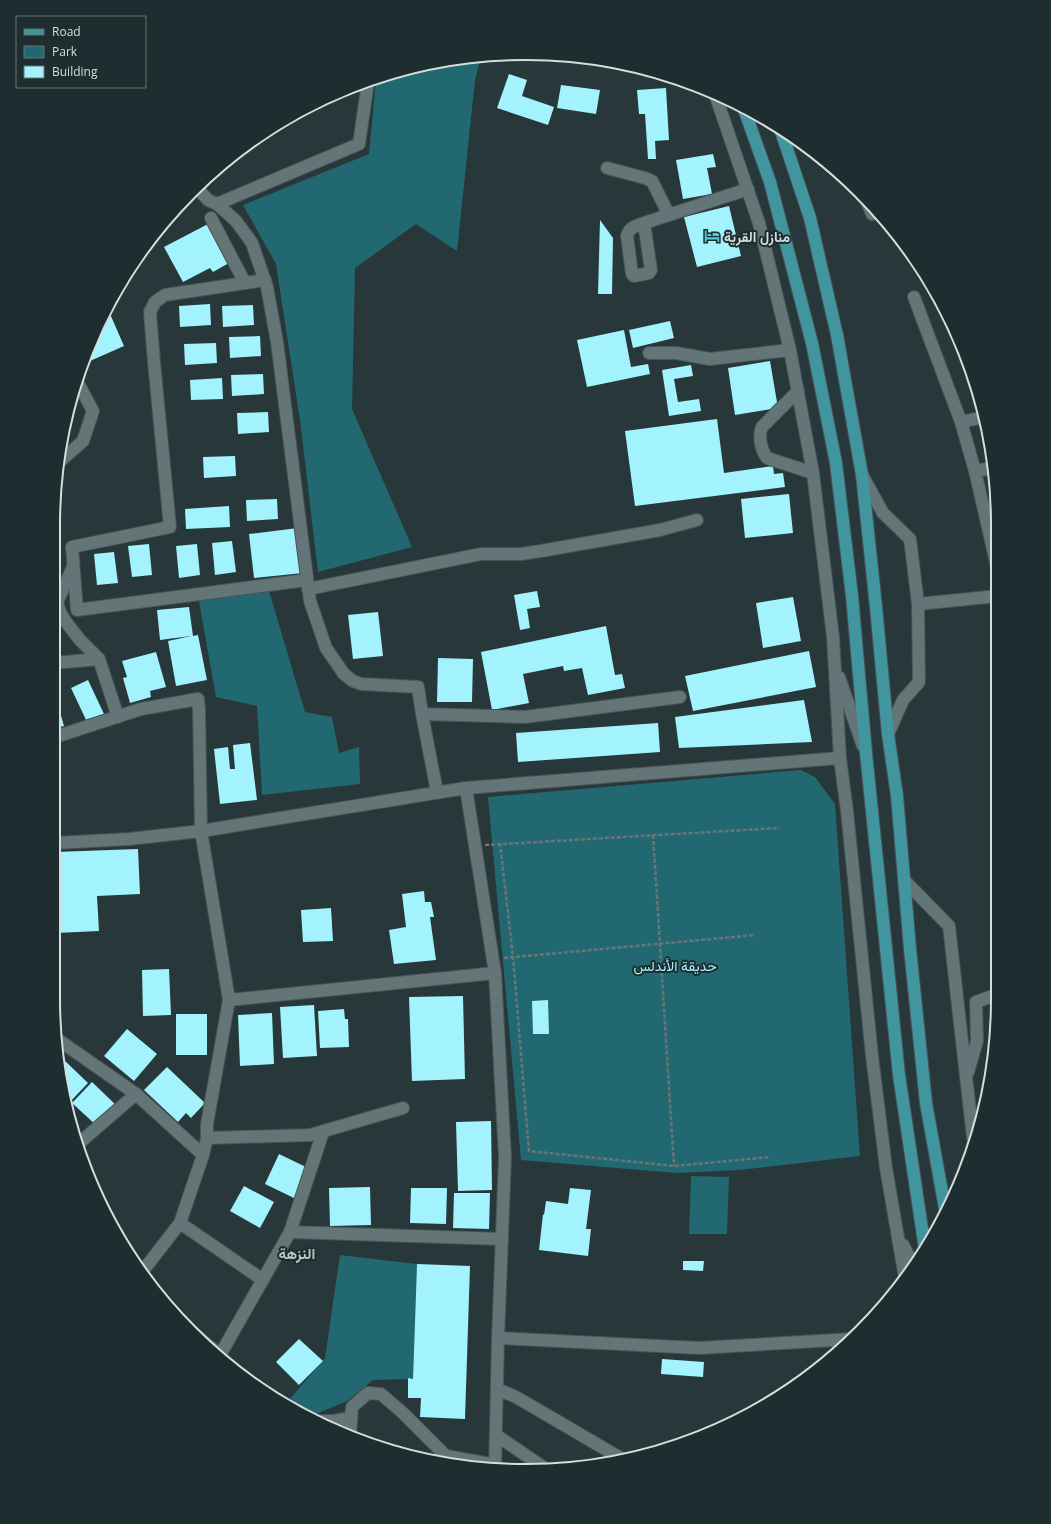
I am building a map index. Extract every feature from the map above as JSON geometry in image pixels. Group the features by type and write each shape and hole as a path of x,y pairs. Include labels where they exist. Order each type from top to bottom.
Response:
{"main road":[{"path":"747,116 770,182 812,343 836,463 852,596 866,753 899,1075 924,1240"},
{"path":"783,137 810,218 837,335 862,475 888,734 897,796 926,1103 944,1202"}],"street":[{"path":"217,204 359,144 367,88"},
{"path":"718,102 759,223 790,350 813,473 833,637 840,758 847,811 873,1063 886,1168 904,1270"},
{"path":"607,168 652,181 669,215"},
{"path":"644,222 748,189"},
{"path":"201,192 208,200 217,204 236,221 252,243 265,280 277,342 310,601 326,648 344,674 353,681 361,684 418,687 437,792"},
{"path":"211,218 245,282"},
{"path":"265,280 164,294 154,302 150,312 153,355 170,527 72,547 77,610 308,584 480,554 520,554 541,551 660,530 697,520"},
{"path":"914,297 962,422 991,540"},
{"path":"649,353 676,354 710,359 790,350"},
{"path":"65,457 83,442 93,411 81,389"},
{"path":"798,391 762,427 759,433 764,453 767,458 813,473"},
{"path":"962,422 978,418"},
{"path":"975,471 987,469"},
{"path":"862,475 883,513 910,539 918,604 919,682 903,700 888,734"},
{"path":"60,595 74,565"},
{"path":"918,604 991,597"},
{"path":"60,612 80,640 99,659 118,717"},
{"path":"60,662 99,659"},
{"path":"834,665 866,753"},
{"path":"422,714 525,717 680,697"},
{"path":"60,735 141,709 198,699 200,716 201,831 229,1000 203,1155 180,1224 146,1268"},
{"path":"60,843 129,839 201,831 466,788 840,758"},
{"path":"466,788 495,973 505,1157 495,1463"},
{"path":"904,881 949,926 972,1129"},
{"path":"229,1000 495,973"},
{"path":"966,1078 977,1041 976,1002 991,997"},
{"path":"63,1046 136,1094 203,1155"},
{"path":"83,1140 136,1094"},
{"path":"207,1138 310,1135 403,1108"},
{"path":"222,1351 290,1232 322,1132"},
{"path":"180,1224 262,1280"},
{"path":"290,1232 502,1239"},
{"path":"897,1233 911,1260"},
{"path":"498,1338 699,1348 842,1340"},
{"path":"497,1389 516,1397 616,1455"},
{"path":"350,1430 352,1407 368,1393 381,1394 403,1412 446,1456 460,1459"},
{"path":"332,1422 351,1418"},
{"path":"496,1435 538,1464"}],"path":[{"path":"475,846 779,828"},
{"path":"653,835 674,1166"},
{"path":"500,844 513,957 529,1151 674,1166 770,1157"},
{"path":"493,959 755,935"}],"green space":[{"path":"480,63 475,80 457,251 416,224 355,268 352,409 412,547 318,572 300,420 276,264 243,205 369,154 376,85 435,69"},
{"path":"269,591 305,712 332,717 339,753 359,747 360,784 262,795 257,706 216,697 199,601"},
{"name":"حديقة الأندلس","path":"801,770 815,777 835,804 860,1156 740,1170 676,1173 521,1160 488,797"},
{"path":"691,1176 729,1177 727,1234 689,1234"},
{"path":"340,1255 417,1264 413,1379 373,1380 347,1401 316,1414 289,1400 325,1358"}],"building":[{"path":"509,74 527,80 522,96 554,107 548,125 497,108"},
{"path":"561,85 600,90 596,114 557,108"},
{"path":"666,88 669,140 655,141 656,159 648,159 645,114 639,114 637,90"},
{"path":"713,154 716,167 707,168 712,194 683,199 676,160"},
{"name":"منازل القرية","path":"729,206 741,256 697,267 684,217"},
{"path":"600,220 613,238 612,294 598,294"},
{"path":"208,224 229,263 213,272 210,268 183,282 164,247"},
{"path":"210,304 211,325 180,327 179,306"},
{"path":"253,305 254,325 223,327 222,306"},
{"path":"111,315 124,346 90,361 95,347"},
{"path":"670,321 674,338 633,348 629,330"},
{"path":"624,330 631,367 648,364 650,374 587,387 577,340"},
{"path":"260,336 261,356 230,358 229,337"},
{"path":"216,343 217,363 185,365 184,344"},
{"path":"770,361 778,408 735,415 728,368"},
{"path":"691,365 693,376 674,379 678,402 699,399 701,411 669,416 662,370"},
{"path":"263,374 264,394 232,396 231,375"},
{"path":"222,378 223,399 191,400 190,380"},
{"path":"268,412 269,432 238,434 237,413"},
{"path":"717,419 724,473 773,466 774,474 783,473 785,487 635,506 625,431"},
{"path":"235,456 236,476 204,478 203,457"},
{"path":"789,494 793,533 745,538 741,499"},
{"path":"277,499 278,519 247,521 246,500"},
{"path":"229,506 230,527 186,529 185,509"},
{"path":"298,528 303,573 254,578 249,534"},
{"path":"232,541 236,572 215,575 212,543"},
{"path":"149,544 152,575 132,577 128,546"},
{"path":"197,544 200,575 179,578 176,546"},
{"path":"114,552 118,583 97,585 94,554"},
{"path":"537,591 540,607 527,609 530,628 520,630 514,595"},
{"path":"793,597 801,641 763,648 756,603"},
{"path":"189,607 193,636 198,635 207,680 176,686 168,641 191,636 160,640 157,610"},
{"path":"378,612 383,656 353,659 348,615"},
{"path":"606,626 615,675 622,674 625,688 588,695 582,668 564,671 563,666 523,674 529,703 492,710 481,652"},
{"path":"809,651 816,687 693,711 685,676"},
{"path":"156,652 166,687 150,691 151,697 130,703 123,678 127,677 122,661"},
{"path":"438,658 473,659 472,702 437,702"},
{"path":"88,680 104,714 87,722 71,688"},
{"path":"804,700 812,742 679,748 675,717"},
{"path":"60,712 64,726 60,727"},
{"path":"658,723 660,752 518,762 516,733"},
{"path":"250,743 257,800 220,804 214,749 228,747 230,769 235,769 233,745"},
{"path":"138,849 140,894 97,896 99,931 60,933 60,852"},
{"path":"424,891 425,902 431,902 434,917 430,917 436,960 394,964 389,930 406,927 402,894"},
{"path":"331,908 333,941 303,942 301,910"},
{"path":"169,969 171,1015 143,1016 142,970"},
{"path":"463,996 465,1079 412,1081 409,997"},
{"path":"548,1000 549,1034 533,1034 532,1001"},
{"path":"314,1005 317,1056 283,1058 280,1007"},
{"path":"344,1009 345,1019 348,1019 349,1047 320,1048 318,1011"},
{"path":"272,1013 274,1064 240,1066 238,1015"},
{"path":"176,1014 207,1014 207,1055 176,1055"},
{"path":"127,1029 157,1054 134,1081 104,1056"},
{"path":"64,1060 88,1083 72,1100"},
{"path":"167,1067 205,1103 191,1118 186,1113 178,1122 144,1090"},
{"path":"92,1082 117,1106 97,1126 72,1103"},
{"path":"491,1121 492,1190 458,1191 456,1122"},
{"path":"279,1154 308,1168 294,1198 265,1184"},
{"path":"244,1186 274,1202 260,1228 230,1211"},
{"path":"370,1187 371,1225 330,1226 329,1188"},
{"path":"411,1188 447,1188 446,1224 410,1223"},
{"path":"570,1188 591,1190 586,1229 591,1229 588,1256 539,1250 546,1201 568,1204"},
{"path":"454,1193 490,1193 489,1229 453,1228"},
{"path":"683,1261 704,1261 703,1271 683,1270"},
{"path":"417,1264 470,1266 465,1419 420,1417 421,1398 408,1398 408,1378 413,1379"},
{"path":"299,1339 323,1361 299,1385 276,1362"},
{"path":"662,1359 704,1362 703,1377 661,1374"}],"place":[{"name":"منازل القرية","path":"712,236"}],"district":[{"name":"النزهة","path":"297,1253"}]}
